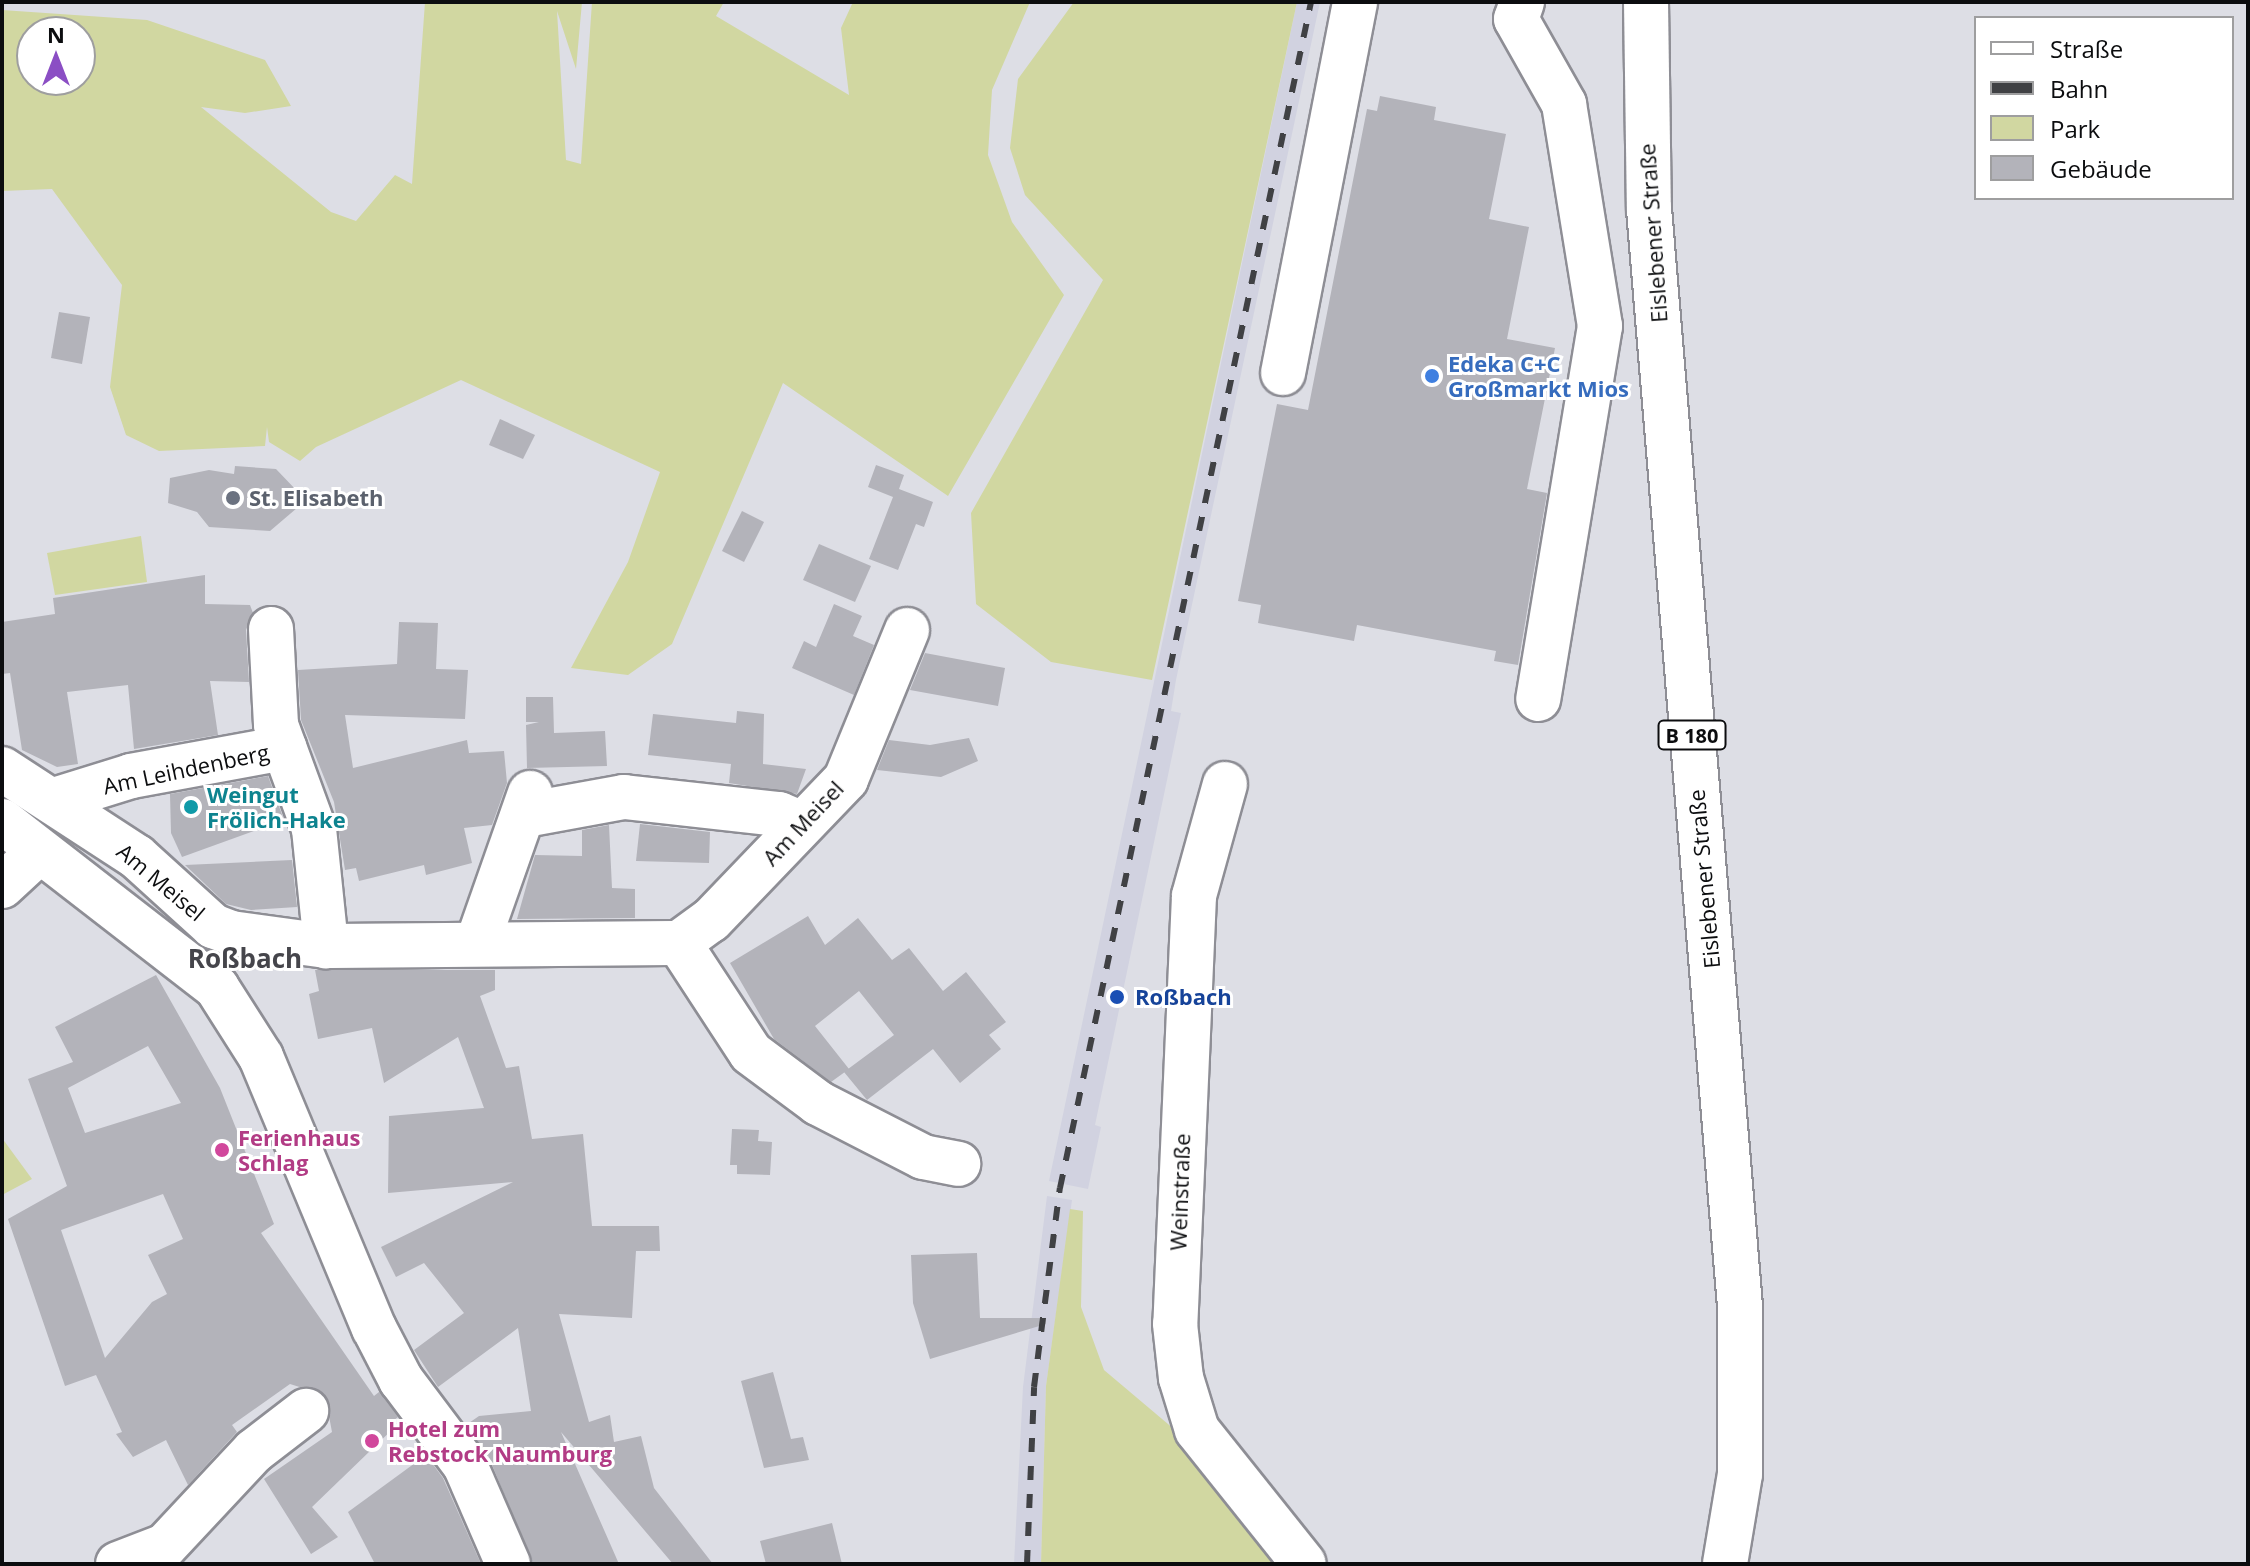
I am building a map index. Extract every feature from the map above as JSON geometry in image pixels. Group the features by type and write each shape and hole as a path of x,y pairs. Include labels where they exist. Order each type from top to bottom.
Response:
{"street":[{"path":"1283,373 1355,2"},
{"path":"1522,2 1516,19 1564,104 1600,326 1538,699"},
{"name":"Eislebener Straße","path":"1646,2 1649,209 1740,1307 1740,1474 1725,1564"},
{"path":"271,629 276,725 314,829 326,946"},
{"name":"Am Meisel","path":"54,800 137,857 213,926 275,942 326,946 478,941 679,943 711,920 846,779 907,630"},
{"name":"Am Leihdenberg","path":"54,800 131,776 284,748"},
{"path":"2,769 54,800"},
{"name":"Weinstraße","path":"1225,784 1194,896 1175,1324 1181,1378 1197,1430 1304,1564"},
{"path":"478,941 528,804 624,797 779,814 802,824"},
{"path":"2,821 39,852 181,955 217,988 261,1057 374,1328 401,1380 465,1465 508,1564"},
{"path":"2,886 39,852"},
{"path":"679,943 751,1053 818,1103 923,1157 958,1164"},
{"path":"118,1564 165,1546 254,1451 306,1411"}],"shaded area":[{"path":"1297,2 1320,2 1176,680 1171,711 1181,713 1095,1125 1101,1127 1088,1189 1049,1181"},
{"path":"1047,1196 1072,1200 1046,1386 1041,1564 1014,1564 1023,1387"}],"green space":[{"path":"425,2 582,2 576,69 557,11 566,160 581,164 592,2 724,2 716,16 849,95 841,28 853,2 1030,2 992,90 988,155 1012,222 1064,295 948,496 783,383 672,644 628,675 571,668 628,562 660,472 461,380 316,447 300,461 269,442 267,427 265,446 159,451 126,435 110,387 122,285 52,189 2,191 2,10 89,16 16,16 16,96 96,96 96,16 147,20 265,60 291,106 245,113 201,107 331,212 356,221 395,175 412,184"},
{"path":"1074,2 1297,2 1152,680 1051,662 976,604 971,513 1103,280 1025,195 1010,148 1018,79"},
{"path":"141,536 147,582 55,595 47,553"},
{"path":"2,1138 32,1179 2,1195"},
{"path":"1070,1209 1083,1211 1081,1307 1104,1370 1181,1435 1290,1564 1041,1564 1046,1386"}],"building":[{"name":"Edeka C+C Großmarkt Mios","path":"1380,96 1436,107 1434,120 1506,134 1489,219 1529,227 1507,339 1555,348 1527,489 1547,493 1518,665 1494,661 1496,651 1357,625 1354,641 1258,623 1261,605 1238,601 1277,404 1308,410 1367,109 1377,111"},
{"path":"59,312 90,317 82,364 51,358"},
{"path":"500,419 535,435 523,459 489,445"},
{"path":"876,465 904,475 899,489 933,502 924,527 916,524 898,570 869,559 893,497 868,487"},
{"name":"St. Elisabeth","path":"235,466 276,469 298,492 297,508 270,531 209,527 197,512 168,503 170,478 209,470 234,474"},
{"path":"742,511 764,522 744,562 722,551"},
{"path":"819,544 871,566 855,602 803,580"},
{"path":"205,575 205,604 250,605 253,613 246,630 249,682 210,681 218,735 134,749 128,685 67,692 78,764 57,767 22,750 10,673 2,674 2,622 55,614 53,598"},
{"path":"834,604 862,616 853,636 874,645 854,695 792,668 804,641 816,647"},
{"path":"399,622 438,623 436,669 468,670 465,719 345,715 353,768 467,740 469,753 504,751 507,783 492,825 464,828 472,863 426,875 424,865 359,881 356,868 345,870 334,802 301,720 298,670 397,664"},
{"path":"925,653 1005,668 998,706 910,690"},
{"path":"526,697 553,697 554,733 605,731 607,766 527,768 526,725 539,722 526,722"},
{"path":"737,711 764,714 763,764 806,769 797,794 729,783 731,764 648,755 653,714 736,723"},
{"path":"969,738 978,761 941,777 877,770 889,740 930,745"},
{"path":"268,776 284,820 182,857 171,833 170,794"},
{"path":"640,824 710,832 709,863 636,861"},
{"path":"609,825 612,888 635,889 635,918 517,919 535,855 582,856 582,830"},
{"path":"292,860 297,907 251,910 226,904 185,865"},
{"path":"808,916 825,945 858,918 892,960 909,948 943,991 966,972 1006,1022 989,1035 1001,1049 960,1083 933,1049 867,1100 844,1072 831,1082 774,1039 730,963","holes":["859,991 894,1035 849,1069 815,1026"]},
{"path":"315,970 495,970 495,990 480,996 506,1068 519,1066 532,1139 583,1134 592,1226 659,1226 660,1251 636,1251 632,1318 559,1314 589,1422 610,1415 614,1442 641,1436 654,1488 713,1564 673,1564 561,1432 619,1564 533,1564 488,1455 466,1425 479,1416 531,1411 518,1328 438,1387 414,1350 464,1313 424,1263 396,1277 381,1247 513,1182 388,1193 389,1116 484,1108 458,1037 384,1083 372,1028 318,1039 309,994 319,991"},
{"path":"156,975 220,1088 274,1224 261,1233 374,1396 379,1392 398,1417 389,1424 399,1423 312,1507 338,1537 311,1554 264,1479 332,1432 325,1395 290,1384 232,1425 237,1432 188,1485 166,1440 133,1457 116,1434 122,1432 96,1375 65,1386 8,1219 67,1186 28,1079 73,1062 55,1027","holes":["148,1046 181,1103 85,1133 68,1088","163,1194 183,1239 148,1255 167,1294 152,1302 105,1358 61,1230"]},
{"path":"732,1129 759,1130 758,1141 772,1142 770,1175 737,1174 737,1165 730,1165"},
{"path":"977,1253 980,1318 1046,1318 1046,1324 930,1359 913,1303 911,1255"},
{"path":"773,1372 791,1439 803,1437 809,1460 764,1468 741,1381"},
{"path":"426,1455 443,1478 481,1564 375,1564 348,1512"},
{"path":"832,1523 842,1564 766,1564 760,1541"}],"railway":[{"path":"1027,1564 1034,1387 1060,1188 1311,2"}],"place":[{"name":"Edeka C+C Großmarkt Mios","path":"1432,376"},
{"name":"St. Elisabeth","path":"233,498"},
{"name":"Weingut Frölich-Hake","path":"191,807"},
{"name":"Roßbach","path":"1117,997"},
{"name":"Ferienhaus Schlag","path":"222,1150"},
{"name":"Hotel zum Rebstock Naumburg","path":"372,1441"}],"district":[{"name":"Roßbach","path":"245,959"}]}
